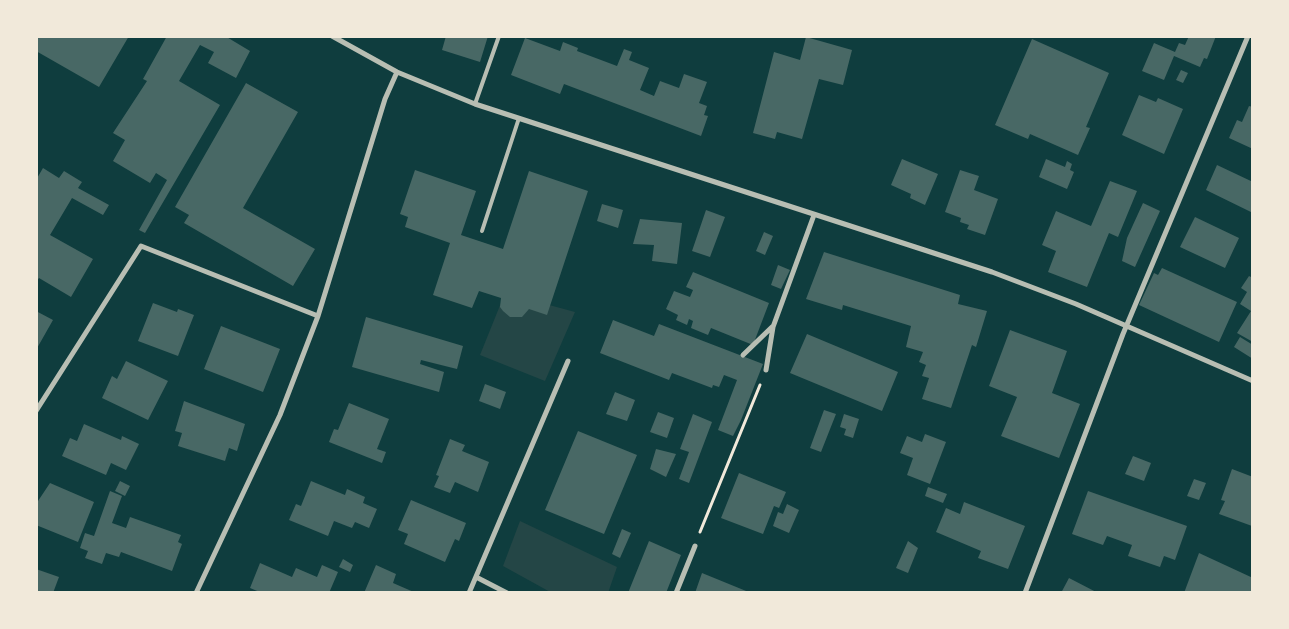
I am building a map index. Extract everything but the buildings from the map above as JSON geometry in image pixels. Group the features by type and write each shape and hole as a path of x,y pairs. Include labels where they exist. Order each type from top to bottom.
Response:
{"street":[{"path":"332,36 397,72 475,104 992,272 1127,325 1253,382"},
{"path":"1025,593 1127,325 1248,36"},
{"path":"196,593 280,416 318,316 385,98 397,72"},
{"path":"766,370 773,327 814,215"},
{"path":"36,411 141,246 318,316"},
{"path":"743,355 773,327"},
{"path":"469,593 568,360"},
{"path":"676,593 695,546"},
{"path":"476,577 507,593"}],"lane":[{"path":"475,104 500,36"},
{"path":"482,231 519,118"}],"path":[{"path":"695,546 766,370"}],"shaded area":[{"path":"505,293 575,312 545,381 480,355"},
{"path":"520,521 617,567 608,593 552,593 503,566"}]}
